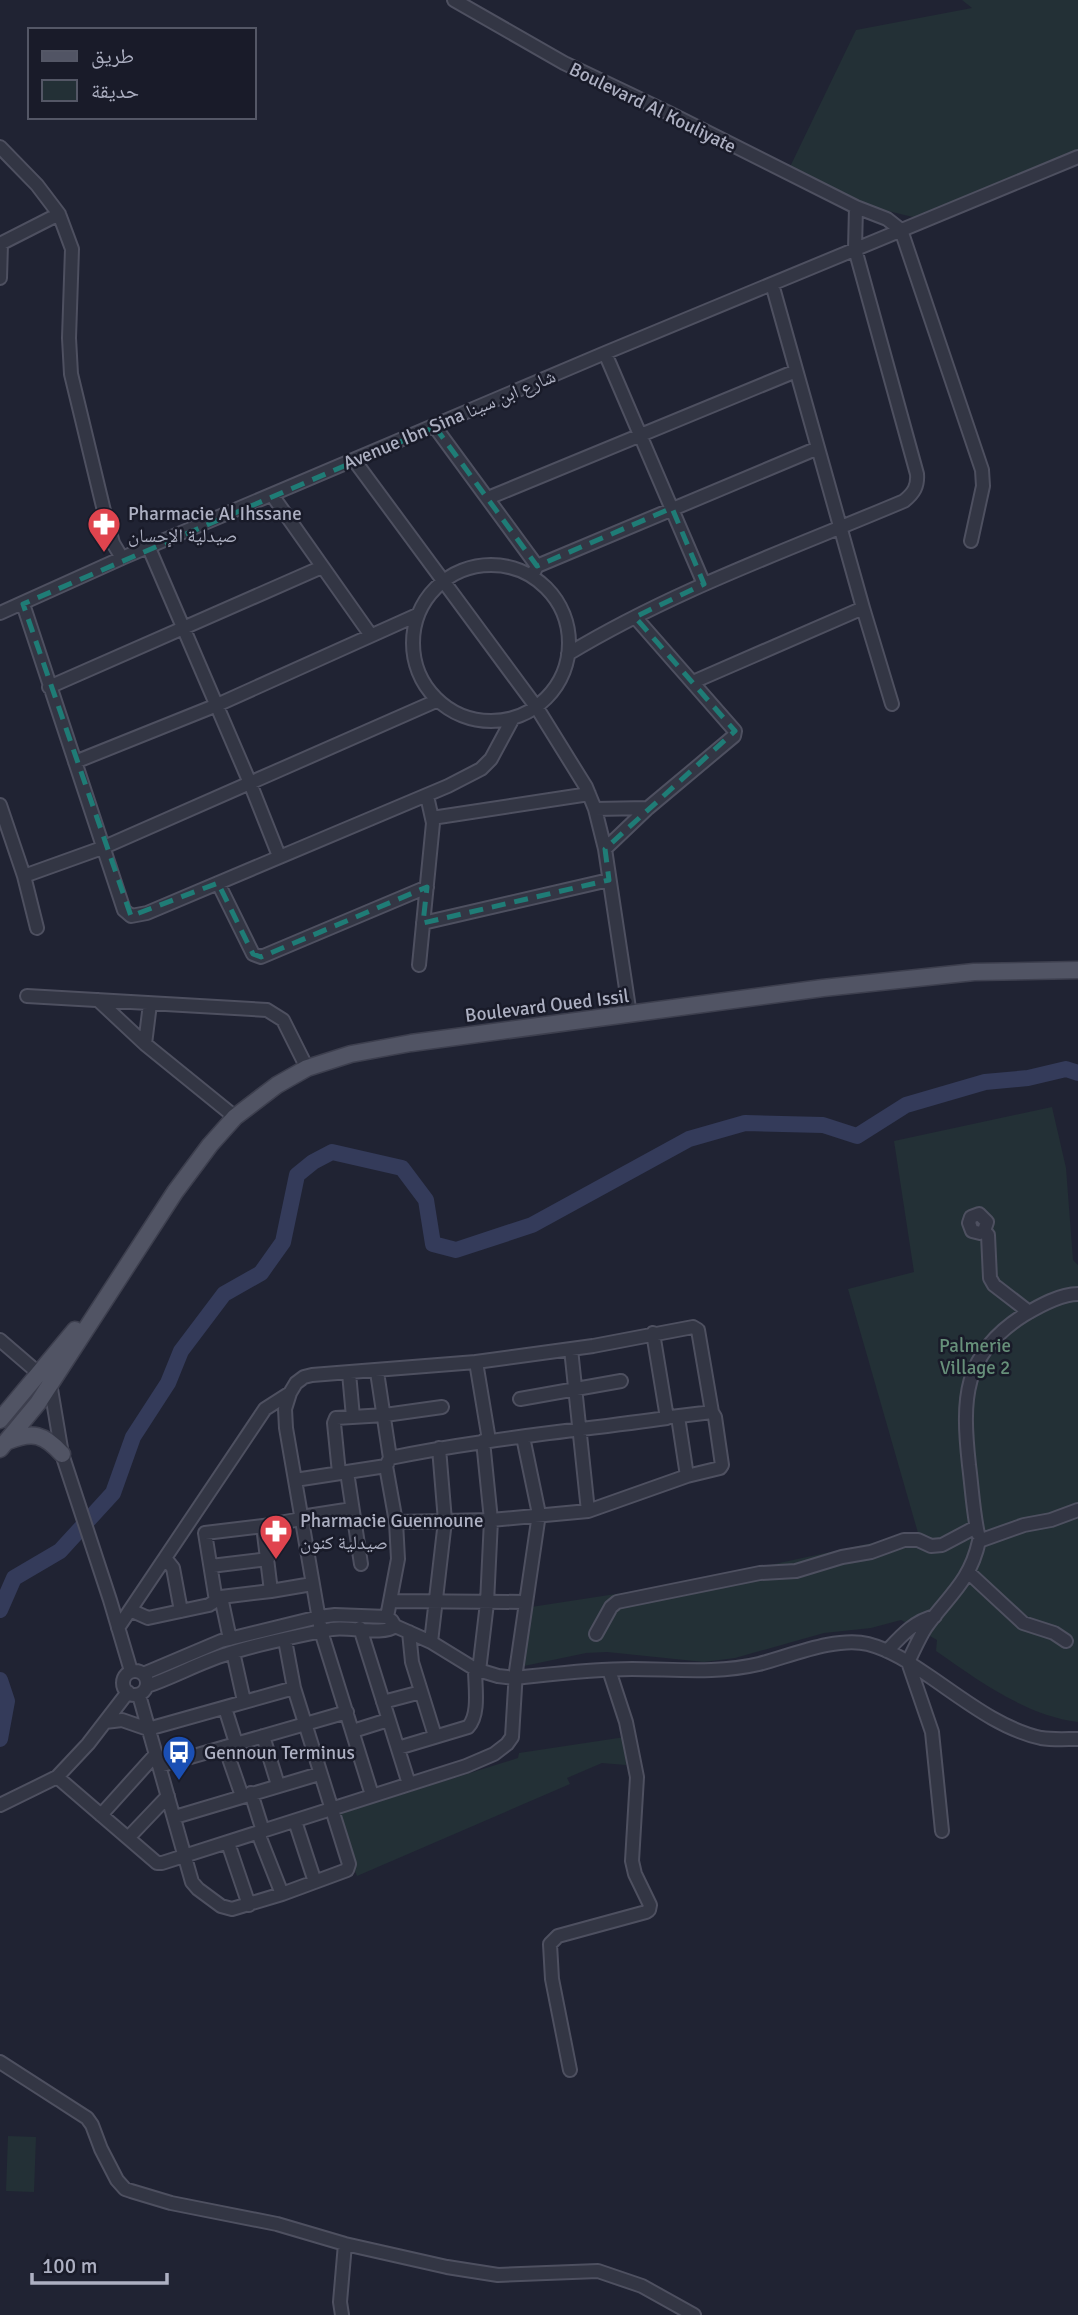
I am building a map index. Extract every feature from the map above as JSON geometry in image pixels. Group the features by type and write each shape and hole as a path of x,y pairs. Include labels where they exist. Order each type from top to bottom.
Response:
{"main road":[{"name":"Boulevard Oued Issil","path":"0,1420 45,1378 210,1144 235,1117 277,1085 307,1068 351,1054 411,1042 824,988 974,972 1078,970"},
{"name":"Boulevard Oued Issil","path":"3,1446 38,1404 45,1378"},
{"path":"3,1446 18,1437 37,1436 52,1442 62,1454"}],"street":[{"name":"Boulevard Al Kouliyate","path":"454,0 564,63 856,207 887,219 901,230"},
{"path":"0,147 59,214 72,249 69,338 71,374 105,515 113,543 122,558"},
{"name":"Avenue Ibn Sina شارع ابن سينا","path":"0,613 122,558 605,353 1078,157"},
{"path":"568,654 635,617 704,584 904,501 914,491 918,480 855,249 856,207"},
{"path":"0,278 0,244 59,214"},
{"path":"901,230 982,470 983,486 971,541"},
{"path":"772,284 892,704"},
{"path":"605,353 704,584"},
{"path":"488,498 796,371"},
{"path":"435,427 488,498 534,571 562,610 568,631 568,654 559,683 537,708 512,720 485,722 459,716 436,701 422,682 414,661 412,638 417,615 428,596 443,581 464,569 487,565 534,571 672,508 818,448"},
{"path":"354,460 537,708 589,794 605,849 631,1015"},
{"path":"272,495 370,634"},
{"path":"149,548 279,856"},
{"path":"49,687 322,567"},
{"path":"23,604 102,848 124,910 131,916 147,914 279,856 427,796 481,769 491,759 512,720"},
{"path":"693,682 863,608"},
{"path":"75,762 217,705 417,615"},
{"path":"605,849 735,733 635,617"},
{"path":"24,876 102,848 436,701"},
{"path":"432,818 589,794"},
{"path":"419,965 432,818 427,796"},
{"path":"0,805 24,876 37,928"},
{"path":"594,809 648,808"},
{"path":"423,923 609,880"},
{"path":"218,883 253,954 261,957 427,887"},
{"path":"27,996 273,1012 283,1020 307,1068"},
{"path":"98,1000 145,1044 235,1117"},
{"path":"145,1044 150,1003"},
{"path":"984,1231 988,1235 990,1249 990,1278 994,1285 1029,1312"},
{"path":"942,1831 932,1732 908,1662 923,1633 959,1588 979,1541 965,1432 967,1389 972,1374 998,1336 1029,1312 1062,1297 1078,1294"},
{"path":"372,1795 321,1631 312,1584 285,1418 290,1393 296,1383 304,1377 477,1362 571,1349 693,1327 698,1330 722,1465 718,1469 687,1476 587,1511 491,1520 396,1522"},
{"path":"653,1333 687,1476"},
{"path":"0,1340 45,1378 62,1454 138,1684 148,1729 192,1882 228,1909 282,1894 349,1867 294,1688 285,1640"},
{"path":"571,1349 587,1511"},
{"path":"398,1748 468,1727 475,1716 477,1670 487,1602 491,1520 477,1362"},
{"path":"138,1684 233,1652 321,1631 360,1628 385,1631 391,1622 391,1601 398,1559 385,1415 377,1372"},
{"path":"349,1373 353,1417"},
{"path":"520,1399 621,1381"},
{"path":"118,1628 265,1409 290,1393"},
{"path":"360,1564 334,1421 336,1418 442,1407"},
{"path":"295,1480 343,1473 439,1448 486,1440 579,1431 712,1412"},
{"path":"57,1777 156,1863 162,1863 481,1761 507,1744 512,1737 515,1678 539,1514 523,1437"},
{"path":"431,1642 445,1521 439,1448"},
{"path":"205,1534 208,1531 262,1526 352,1509"},
{"path":"979,1541 1078,1510"},
{"path":"187,1525 205,1534"},
{"path":"262,1526 271,1591"},
{"path":"596,1634 611,1607 617,1602 760,1573 796,1570 904,1541 918,1540 931,1546 942,1545 976,1527"},
{"path":"205,1534 230,1639"},
{"path":"165,1558 173,1568 181,1611"},
{"path":"211,1566 268,1559"},
{"path":"968,1572 1023,1623 1054,1633 1066,1641"},
{"path":"130,1610 148,1618 209,1605 219,1599 312,1584"},
{"path":"391,1601 526,1602"},
{"path":"0,1805 57,1777 138,1684 230,1639 335,1615 391,1622 477,1670 515,1678 609,1670 728,1670 847,1642 864,1643 908,1662 966,1701 1018,1730 1039,1737 1078,1739"},
{"path":"887,1651 921,1620 935,1616"},
{"path":"360,1628 409,1784"},
{"path":"409,1632 412,1662 435,1736"},
{"path":"233,1652 244,1701"},
{"path":"570,2070 552,1979 550,1944 558,1936 646,1912 650,1905 635,1874 632,1861 637,1777 626,1722 609,1670"},
{"path":"105,1722 122,1720 148,1729 294,1688"},
{"path":"383,1702 421,1692"},
{"path":"225,1708 231,1745 246,1794 282,1894"},
{"path":"101,1815 157,1760 231,1745 347,1712"},
{"path":"353,1731 388,1720"},
{"path":"263,1736 278,1785"},
{"path":"175,1817 319,1774"},
{"path":"128,1838 168,1796"},
{"path":"295,1821 314,1882"},
{"path":"228,1843 249,1905"},
{"path":"0,2062 90,2121 111,2169 125,2189 172,2203 277,2224 345,2244 436,2265 498,2275 598,2271 642,2286 694,2315"},
{"path":"342,2315 340,2302 345,2244"}],"highlighted area":[{"path":"435,427 537,566 672,508 704,584 635,617 735,731 605,849 609,880 423,923 427,887 261,957 253,954 218,883 131,916 23,604"}],"green space":[{"path":"962,0 1078,0 1078,157 921,219 847,201 788,171 856,30 972,8"},
{"name":"Palmerie Village 2","path":"1052,1107 1066,1168 1073,1260 1078,1265 1078,1722 1040,1712 1003,1695 936,1651 937,1640 901,1620 871,1628 824,1633 735,1658 704,1662 607,1652 586,1653 524,1666 531,1607 687,1583 918,1533 848,1289 914,1272 894,1141"},
{"path":"625,1737 626,1765 602,1763 567,1778 570,1784 357,1876 333,1816 518,1758 519,1753"},
{"path":"8,2136 36,2137 34,2192 6,2191"}],"waterway":[{"path":"0,1610 14,1578 60,1551 113,1493 133,1437 168,1383 181,1351 224,1294 261,1273 283,1242 297,1175 332,1152 402,1168 426,1200 433,1244 456,1250 532,1225 689,1139 745,1123 823,1125 857,1136 906,1105 985,1082 1028,1078 1066,1069 1078,1073"},
{"path":"0,1680 7,1701 0,1739"}],"place":[{"name":"Pharmacie Al Ihssane صيدلية الإحسان","path":"104,554"},
{"name":"Pharmacie Guennoune صيدلية كنون","path":"276,1561"},
{"name":"Gennoun Terminus","path":"179,1782"}]}
